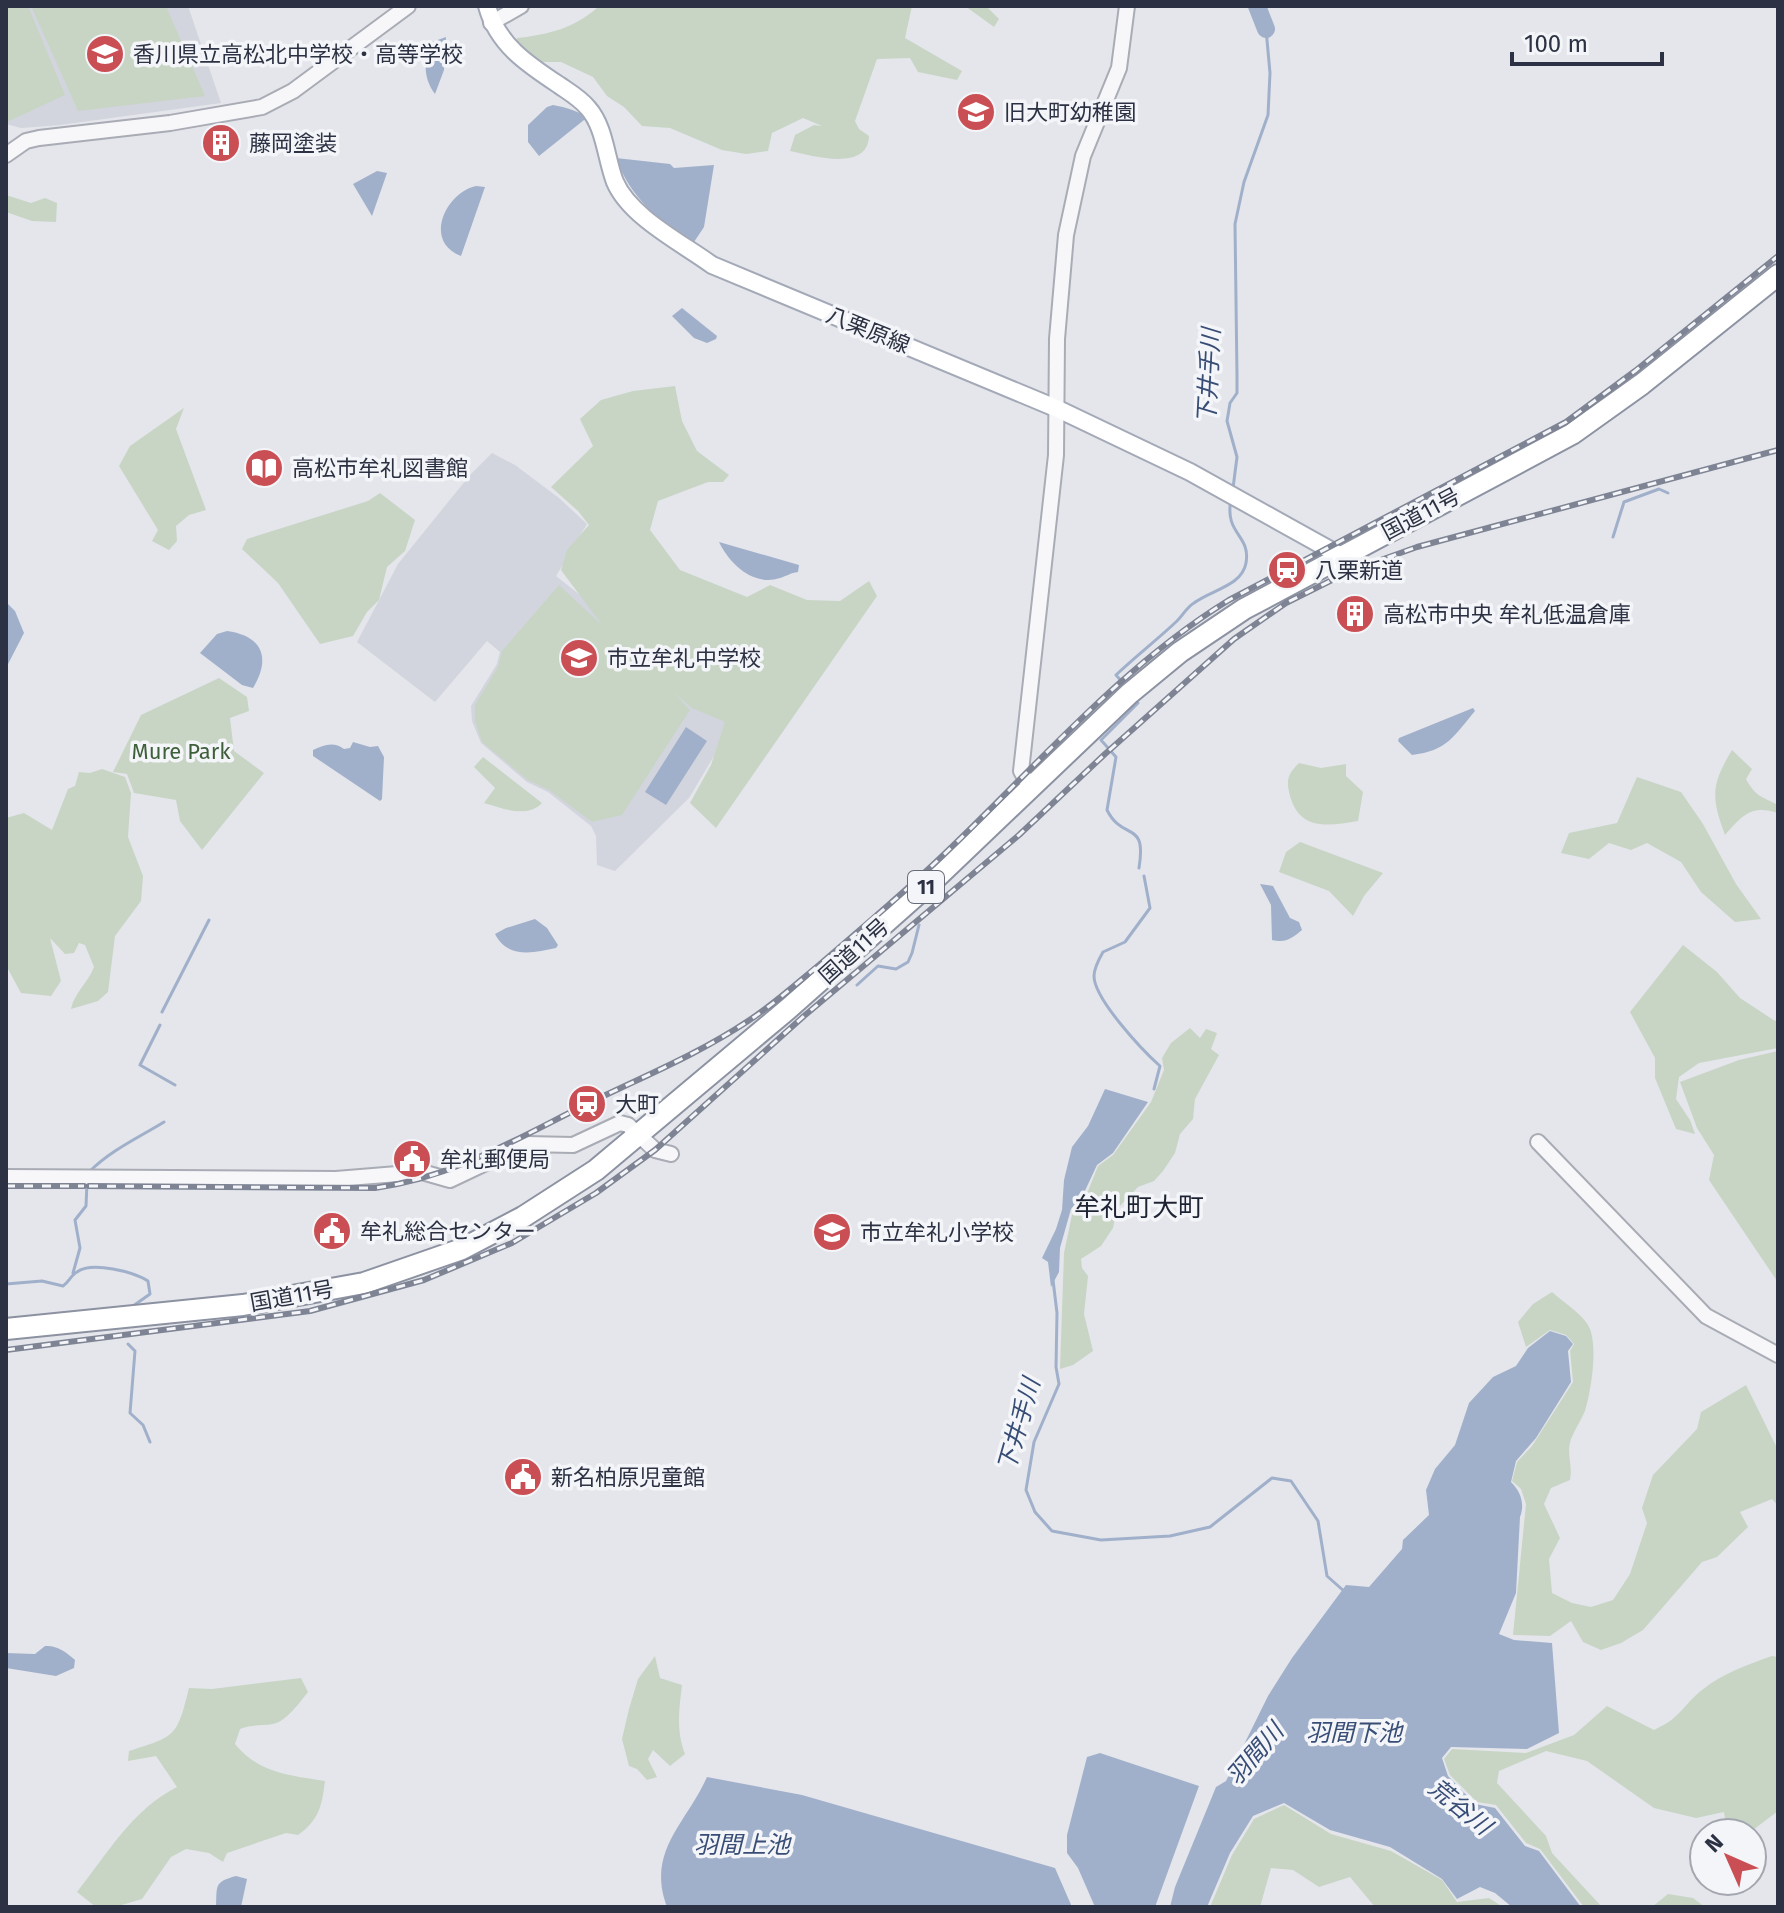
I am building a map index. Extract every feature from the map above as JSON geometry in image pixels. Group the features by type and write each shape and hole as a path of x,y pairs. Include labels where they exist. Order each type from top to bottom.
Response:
{"highway":[{"name":"国道11号","path":"6,1329 243,1305 364,1283 462,1249 512,1224 596,1170 788,1009 1031,789 1129,694 1180,652 1244,609 1572,434 1642,384 1778,275"}],"main road":[{"name":"八栗原線","path":"487,6 491,23 519,57 587,107 594,116 616,183 626,201 669,237 712,265 1058,409 1231,494 1341,556"}],"street":[{"path":"6,155 26,141 39,138 170,123 262,107 293,91 408,6"},
{"path":"491,23 521,6"},
{"path":"1031,789 1021,771 1055,469 1057,339 1066,235 1083,156 1119,68 1127,6"},
{"path":"6,1177 336,1179 422,1172 450,1180 526,1144 573,1145 620,1123 628,1125 655,1150 671,1154"},
{"path":"1538,1142 1706,1316 1778,1355"}],"shaded area":[{"name":"香川県立高松北中学校・高等学校","path":"6,6 188,6 221,103 60,125 21,128 6,124"},
{"name":"市立牟礼中学校","path":"492,453 515,465 587,524 556,576 736,719 689,798 615,871 597,865 596,836 591,826 548,792 527,782 481,743 472,721 471,706 497,664 500,652 487,641 435,702 357,642 398,564 470,475"}],"green space":[{"path":"6,6 28,6 65,95 7,122"},
{"path":"31,6 166,6 205,96 78,111"},
{"path":"599,6 912,6 905,38 962,71 957,80 918,72 910,58 877,59 855,121 859,129 869,136 866,147 850,158 825,158 790,151 795,135 814,125 822,126 803,118 772,133 768,151 746,154 722,150 670,128 642,126 624,107 607,96 593,77 561,62 541,62 517,49 517,38 561,29 581,20"},
{"path":"965,6 986,6 999,19 994,27"},
{"path":"6,195 31,203 45,198 57,203 56,222 32,221 6,212"},
{"path":"675,386 682,421 697,451 729,475 723,482 708,482 658,501 650,530 680,570 747,597 770,585 807,600 840,601 869,581 877,596 716,828 690,803 711,765 725,722 692,708 674,693 690,710 622,815 592,822 549,790 528,780 482,742 475,721 475,705 498,667 502,651 559,585 602,625 561,570 567,550 589,525 551,487 593,446 580,419 601,400 633,391"},
{"path":"184,408 176,429 206,510 189,515 176,526 177,541 169,550 152,541 158,530 119,466 130,446"},
{"path":"380,493 415,520 405,551 387,567 379,600 367,612 353,636 320,644 278,583 242,549 247,539 368,501"},
{"name":"Mure Park","path":"219,678 247,697 249,711 230,718 234,751 264,773 202,850 180,821 176,800 134,793 127,774 113,772 141,715"},
{"path":"1732,750 1752,769 1746,779 1750,785 1759,795 1778,805 1778,813 1754,811 1725,835 1717,811 1715,791"},
{"path":"483,757 542,803 536,808 522,811 484,803 495,788 474,767"},
{"path":"1299,763 1321,768 1346,764 1346,776 1363,792 1358,821 1316,824 1301,815 1288,786 1288,778"},
{"path":"102,769 125,777 131,793 128,837 143,876 141,901 115,936 108,992 98,1001 71,1009 94,967 85,945 79,943 74,953 65,954 50,938 61,981 51,996 21,993 8,969 6,973 6,818 24,813 52,830 68,789 75,786 79,772 90,773"},
{"path":"1637,777 1681,792 1703,824 1736,884 1761,919 1735,922 1701,892 1681,862 1647,843 1631,850 1609,843 1589,859 1561,853 1569,833 1617,823"},
{"path":"1300,842 1383,873 1364,896 1353,916 1329,891 1279,872 1286,852"},
{"path":"1683,945 1717,972 1740,998 1775,1021 1778,1018 1778,1048 1699,1063 1679,1077 1676,1099 1695,1134 1676,1129 1655,1078 1655,1058 1630,1012"},
{"path":"1190,1028 1200,1038 1206,1029 1217,1033 1211,1049 1219,1055 1195,1099 1193,1119 1180,1134 1175,1153 1163,1171 1154,1181 1138,1187 1117,1209 1113,1228 1101,1246 1081,1259 1082,1268 1088,1276 1084,1314 1093,1351 1073,1365 1060,1369 1064,1253 1073,1210 1088,1191 1098,1166 1113,1155 1151,1102 1164,1070 1162,1058 1171,1043"},
{"path":"1778,1051 1777,1281 1709,1180 1714,1155 1697,1128 1680,1082 1739,1060"},
{"path":"1552,1292 1588,1325 1593,1355 1585,1411 1570,1444 1570,1480 1551,1488 1544,1504 1560,1538 1549,1559 1552,1593 1572,1603 1591,1607 1613,1600 1630,1574 1647,1523 1642,1508 1653,1475 1697,1429 1701,1412 1746,1385 1778,1450 1778,1506 1772,1499 1740,1512 1748,1527 1717,1557 1702,1562 1643,1630 1601,1650 1583,1642 1571,1621 1550,1636 1513,1635 1526,1504 1521,1489 1512,1481 1517,1462 1532,1446 1573,1382 1570,1351 1574,1344 1566,1335 1550,1330 1526,1347 1518,1322 1533,1304"},
{"path":"655,1656 660,1678 682,1685 679,1728 685,1754 670,1766 653,1750 648,1759 657,1777 647,1780 637,1769 629,1766 622,1739 638,1679"},
{"path":"1772,1656 1778,1657 1778,1811 1768,1819 1725,1817 1724,1812 1692,1817 1654,1808 1587,1761 1546,1751 1499,1771 1497,1783 1546,1836 1552,1853 1602,1907 1584,1907 1540,1849 1526,1843 1496,1805 1477,1802 1450,1775 1444,1759 1452,1749 1526,1753 1574,1735 1607,1706 1654,1730 1681,1712 1710,1684"},
{"path":"301,1678 308,1692 292,1711 273,1724 240,1729 235,1744 254,1762 276,1772 325,1781 318,1812 311,1824 298,1835 286,1833 227,1853 223,1862 209,1853 186,1849 171,1857 142,1899 115,1907 96,1907 77,1892 134,1820 161,1796 177,1787 156,1756 128,1761 129,1751 157,1742 172,1732 181,1716 189,1688 212,1689"},
{"path":"1284,1805 1331,1834 1391,1851 1442,1880 1457,1902 1489,1898 1503,1907 1375,1907 1350,1877 1319,1887 1293,1870 1271,1868 1260,1907 1210,1907 1232,1855 1254,1819"},
{"path":"1668,1894 1693,1898 1705,1907 1652,1907"}],"water":[{"path":"446,37 444,70 435,94 426,75 427,55 432,42"},
{"path":"553,105 573,110 590,120 584,120 539,156 528,142 528,125"},
{"path":"616,158 670,164 674,168 714,165 704,227 692,245 668,227 637,196"},
{"path":"377,171 387,173 372,216 353,184"},
{"path":"476,186 485,187 461,256 449,249 443,240 443,218 455,198"},
{"path":"682,308 717,336 716,339 707,343 694,338 672,316"},
{"path":"719,542 799,565 798,572 770,580 751,576 729,558"},
{"path":"6,602 15,611 24,633 6,668"},
{"path":"227,631 249,638 260,650 262,667 253,688 242,685 200,653 217,634"},
{"path":"1473,708 1475,711 1455,735 1434,750 1412,755 1398,741 1399,738"},
{"path":"686,727 707,741 666,805 645,792"},
{"path":"353,742 378,746 384,757 380,801 313,756 313,750 321,747 332,744 344,749 350,748"},
{"path":"1260,884 1273,886 1290,918 1299,922 1302,930 1285,941 1272,940 1271,905"},
{"path":"535,919 547,928 558,945 556,948 514,951 500,942 495,934 506,928"},
{"path":"1105,1089 1148,1102 1113,1153 1097,1165 1083,1195 1071,1209 1060,1248 1059,1272 1051,1287 1048,1262 1042,1258 1062,1210 1064,1180 1072,1147 1088,1126"},
{"name":"羽間下池","path":"1550,1331 1566,1336 1573,1344 1568,1351 1571,1382 1536,1438 1516,1461 1511,1482 1520,1494 1522,1507 1516,1593 1499,1634 1514,1640 1552,1643 1559,1733 1527,1749 1451,1747 1442,1758 1448,1776 1475,1804 1495,1808 1525,1846 1539,1851 1581,1907 1512,1907 1495,1893 1480,1887 1457,1899 1442,1879 1390,1847 1330,1830 1284,1803 1253,1816 1230,1853 1207,1907 1170,1907 1175,1887 1216,1787 1226,1781 1268,1696 1292,1658 1346,1585 1369,1587 1402,1549 1403,1540 1429,1515 1426,1490 1435,1469 1455,1445 1469,1403 1493,1377 1516,1366 1528,1348"},
{"path":"45,1646 68,1654 75,1660 74,1668 56,1676 6,1668 6,1653 35,1654"},
{"path":"1100,1753 1199,1786 1155,1907 1095,1907 1078,1868 1067,1853 1067,1835 1087,1757"},
{"name":"羽間上池","path":"707,1777 802,1795 1055,1868 1072,1907 667,1907 661,1870 665,1854"},
{"path":"236,1876 247,1879 241,1907 216,1907 218,1886"}],"waterway":[{"name":"下井手川","path":"1257,6 1266,29"},
{"name":"下井手川","path":"1233,488 1237,457 1227,421 1230,403 1237,393 1235,224 1244,182 1268,115 1270,73 1266,29"},
{"path":"1613,537 1624,502 1659,489 1668,493"},
{"name":"下井手川","path":"1124,684 1116,675 1192,605 1232,582 1243,571 1247,553 1231,520 1231,499"},
{"name":"下井手川","path":"1138,703 1101,740 1116,757 1107,810 1113,820 1137,837 1141,853 1139,868"},
{"name":"下井手川","path":"1144,876 1150,908 1125,942 1103,952 1094,976 1110,1011 1160,1066 1154,1089"},
{"path":"162,1012 209,920"},
{"path":"857,985 878,966 896,969 908,962 919,925"},
{"path":"160,1025 140,1065 175,1085"},
{"path":"89,1172 116,1151 164,1122"},
{"path":"73,1273 80,1248 75,1220 86,1206 87,1183"},
{"path":"6,1284 42,1281 63,1286 75,1273 84,1269 113,1269 148,1281 150,1294 133,1306"},
{"name":"下井手川","path":"1053,1280 1059,1384 1034,1442 1026,1490 1035,1512 1052,1531 1101,1540 1170,1536 1210,1527 1272,1478 1291,1481 1318,1521 1327,1576 1345,1592"},
{"path":"128,1344 135,1351 130,1413 143,1425 150,1442"}],"railway":[{"path":"89,1186 375,1188 404,1183 484,1155 709,1045 775,1001 879,914 1113,689 1188,627 1229,600 1566,422 1778,256"},
{"path":"6,1350 310,1311 424,1280 512,1243 596,1193 655,1150 804,1016 1019,835 1234,639 1286,603 1350,571 1417,547 1778,450"},
{"path":"6,1186 84,1186"}],"place":[{"name":"香川県立高松北中学校・高等学校","path":"105,54"},
{"name":"旧大町幼稚園","path":"976,112"},
{"name":"藤岡塗装","path":"221,143"},
{"name":"高松市牟礼図書館","path":"264,468"},
{"name":"八栗新道","path":"1287,570"},
{"name":"高松市中央 牟礼低温倉庫","path":"1355,614"},
{"name":"市立牟礼中学校","path":"579,658"},
{"name":"大町","path":"587,1104"},
{"name":"牟礼郵便局","path":"412,1159"},
{"name":"牟礼総合センター","path":"332,1231"},
{"name":"市立牟礼小学校","path":"832,1232"},
{"name":"新名柏原児童館","path":"523,1477"}],"district":[{"name":"牟礼町大町","path":"1139,1207"}],"water label":[{"name":"羽間川","path":"1255,1754"},
{"name":"荒谷川","path":"1460,1807"}]}
